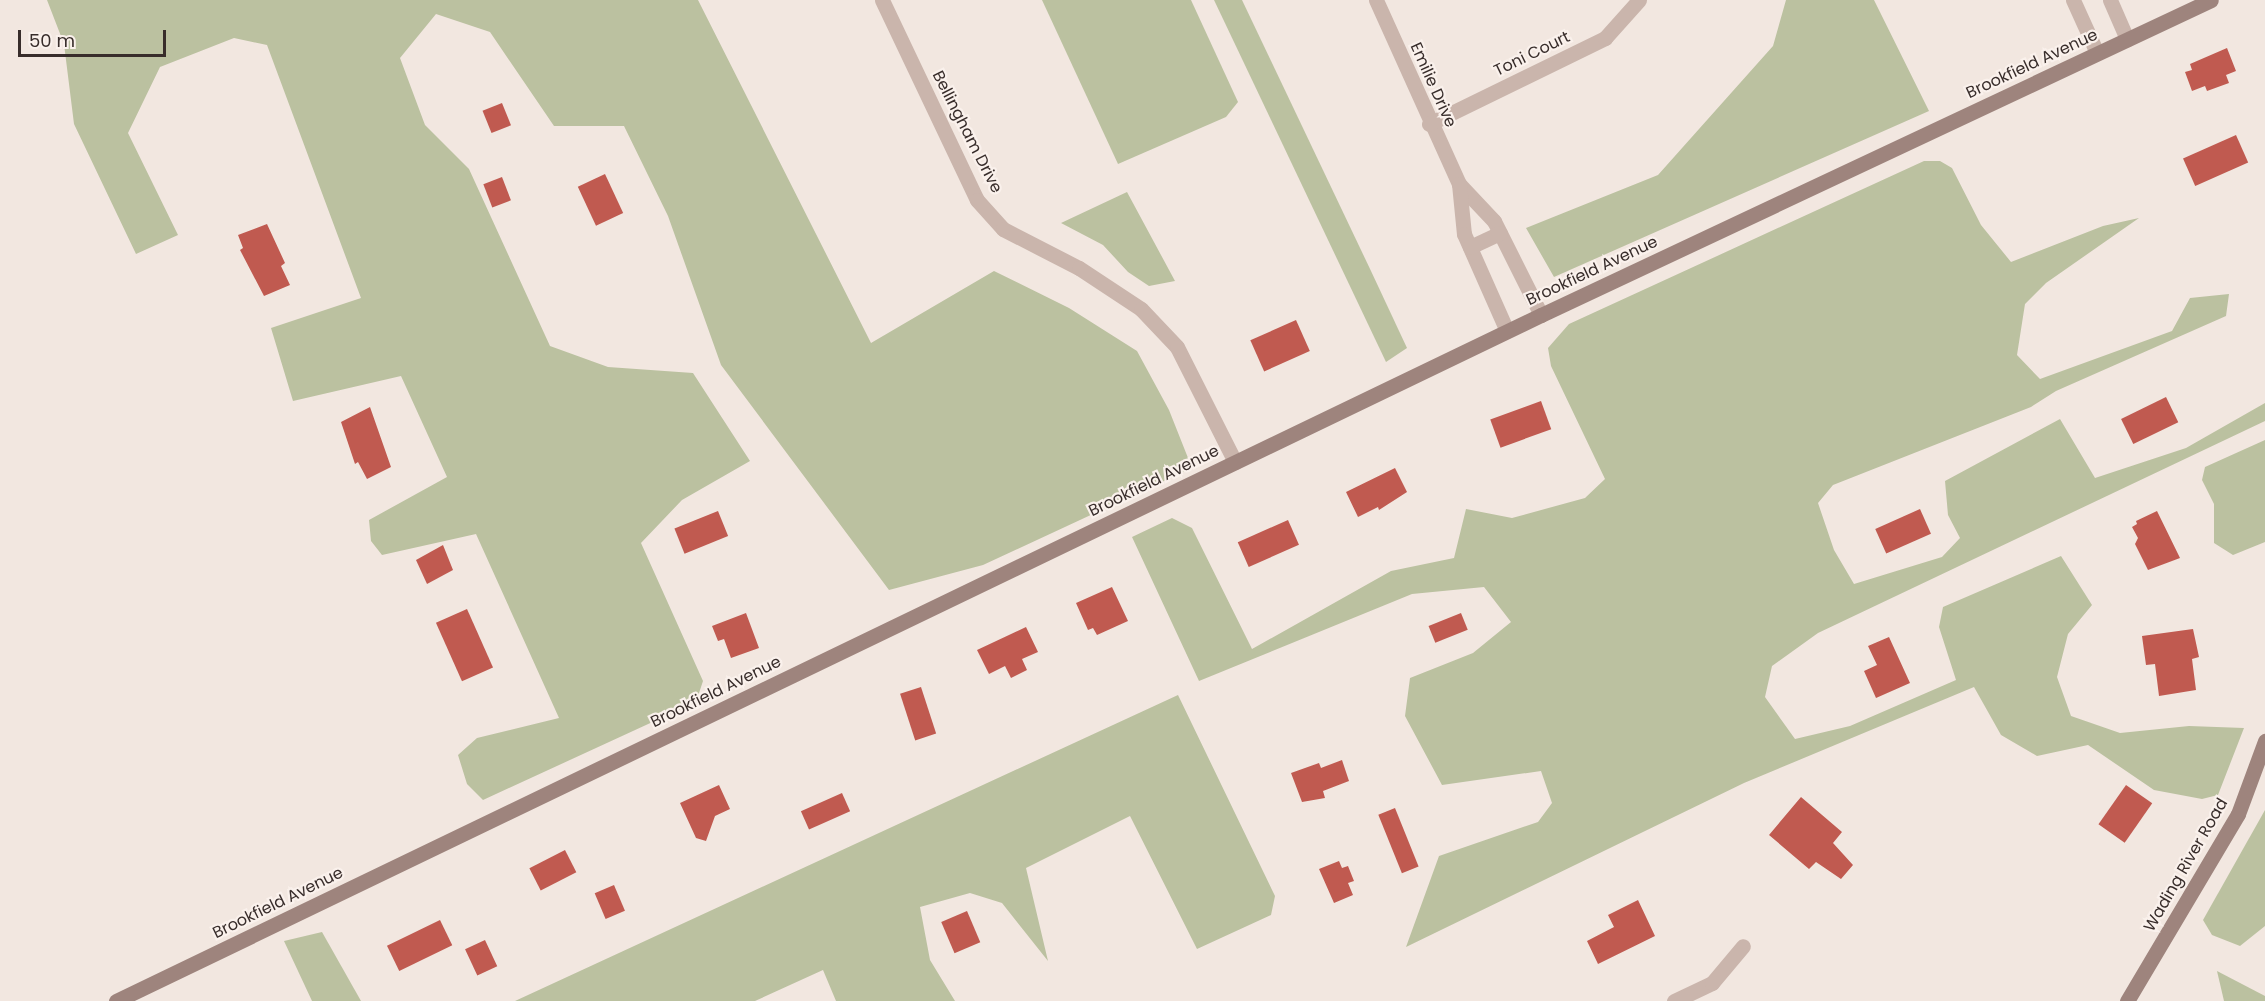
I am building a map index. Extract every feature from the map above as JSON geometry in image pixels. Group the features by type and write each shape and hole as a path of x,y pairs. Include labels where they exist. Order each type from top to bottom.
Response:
{"main road":[{"name":"Brookfield Avenue","path":"116,1001 1541,315 2211,0"},
{"name":"Wading River Road","path":"2127,1001 2238,814 2265,741"}],"street":[{"name":"Bellingham Drive","path":"882,0 977,200 1003,229 1079,268 1141,309 1177,347 1235,462"},
{"name":"Emilie Drive","path":"1376,0 1459,184 1494,221 1541,315"},
{"name":"Toni Court","path":"1430,124 1605,38 1639,0"},
{"path":"2073,0 2097,53"},
{"path":"2109,0 2127,39"},
{"name":"Emilie Drive","path":"1459,184 1464,234 1507,332"},
{"path":"1470,247 1500,233"},
{"path":"1674,1001 1712,983 1743,946"}],"green space":[{"path":"47,0 698,0 871,343 994,271 1069,308 1137,351 1169,410 1192,468 983,565 889,590 721,365 668,216 624,126 554,126 490,32 436,14 400,58 425,125 469,169 550,346 608,367 693,373 750,461 682,500 641,543 703,681 696,702 483,800 467,784 458,755 477,738 559,718 476,534 382,555 371,541 369,520 447,477 401,376 293,401 271,328 361,298 267,45 234,38 160,67 128,133 178,235 136,254 74,124 64,44"},
{"path":"1042,0 1191,0 1238,102 1226,117 1118,164"},
{"path":"1214,0 1242,0 1371,271 1407,348 1386,362"},
{"path":"1786,0 1874,0 1929,111 1554,277 1526,228 1658,175 1773,46"},
{"path":"1924,161 1940,161 1952,168 1981,225 2011,262 2103,226 2139,218 2046,283 2025,304 2017,355 2040,379 2172,331 2190,298 2229,294 2226,316 2056,391 2031,407 1833,485 1818,503 1834,550 1854,584 1942,557 1960,538 1948,515 1945,481 2060,419 2095,478 2186,448 2265,403 2265,421 1818,633 1772,666 1765,697 1795,739 1850,726 1956,680 1939,627 1943,607 2061,556 2092,605 2068,634 2057,677 2071,716 2120,733 2189,726 2244,728 2218,795 2202,799 2154,790 2088,745 2037,756 2001,735 1974,687 1744,783 1406,947 1439,856 1538,822 1552,803 1541,771 1442,785 1405,716 1410,678 1473,653 1511,622 1484,587 1412,594 1199,681 1132,537 1172,518 1192,528 1252,649 1391,571 1454,558 1466,509 1512,518 1585,498 1605,479 1551,366 1548,348 1569,324"},
{"path":"1127,192 1175,281 1149,286 1128,272 1103,245 1061,223"},
{"path":"2265,440 2265,542 2233,555 2214,543 2214,504 2202,480 2205,467"},
{"path":"1178,695 1275,896 1271,915 1197,949 1130,816 1026,868 1048,961 1002,903 970,893 920,907 930,960 955,1001 836,1001 823,970 755,1001 515,1001"},
{"path":"2265,810 2265,926 2240,946 2212,935 2203,920"},
{"path":"322,932 361,1001 312,1001 284,941"},
{"path":"2217,971 2265,996 2265,1001 2224,1001"}],"building":[{"path":"2227,48 2236,71 2226,75 2229,83 2207,91 2205,86 2192,91 2185,72 2192,70 2190,64"},
{"path":"502,103 511,125 492,133 483,111"},
{"path":"2236,135 2248,162 2195,186 2183,159"},
{"path":"605,174 623,213 596,226 578,187"},
{"path":"502,177 511,200 492,208 483,184"},
{"path":"267,224 285,263 281,266 290,285 264,296 240,250 243,248 238,235"},
{"path":"1296,320 1310,351 1264,371 1250,340"},
{"path":"2166,397 2178,422 2133,444 2121,419"},
{"path":"1541,401 1551,429 1501,448 1490,419"},
{"path":"370,407 391,467 367,479 358,462 355,464 341,422"},
{"path":"1395,468 1407,492 1379,510 1378,507 1358,517 1346,492"},
{"path":"1920,509 1931,534 1886,554 1875,529"},
{"path":"718,511 728,536 685,554 674,529"},
{"path":"2157,511 2180,558 2148,570 2135,544 2138,538 2132,527 2137,524 2136,521"},
{"path":"1288,520 1299,545 1249,567 1238,542"},
{"path":"443,545 453,570 427,584 416,560"},
{"path":"1112,587 1128,621 1097,635 1093,628 1088,630 1076,603"},
{"path":"467,609 493,667 462,681 436,623"},
{"path":"746,613 759,648 731,658 724,639 718,641 712,626"},
{"path":"1461,613 1468,630 1435,643 1429,626"},
{"path":"1026,627 1038,652 1022,659 1027,670 1011,678 1005,666 989,674 977,650"},
{"path":"2193,629 2199,657 2192,659 2196,690 2159,696 2155,664 2146,665 2142,636"},
{"path":"1889,637 1910,683 1876,698 1864,671 1877,665 1868,646"},
{"path":"921,687 936,734 915,740 900,694"},
{"path":"1342,760 1349,781 1323,791 1325,798 1302,802 1291,773 1319,763 1321,768"},
{"path":"719,785 730,809 715,816 706,841 696,838 680,803"},
{"path":"2126,785 2152,803 2125,843 2098,824"},
{"path":"842,793 850,811 809,830 801,811"},
{"path":"1801,797 1842,832 1833,843 1853,865 1841,879 1816,862 1809,869 1769,835"},
{"path":"1395,808 1419,866 1402,873 1378,815"},
{"path":"565,850 576,872 541,890 529,868"},
{"path":"1339,861 1342,868 1348,866 1354,881 1348,883 1353,895 1334,903 1319,869"},
{"path":"614,885 625,911 606,919 595,893"},
{"path":"1638,900 1655,936 1598,964 1587,941 1614,927 1608,915"},
{"path":"967,911 980,942 955,953 941,922"},
{"path":"440,920 452,945 399,971 387,946"},
{"path":"485,940 497,966 477,976 465,949"}]}
